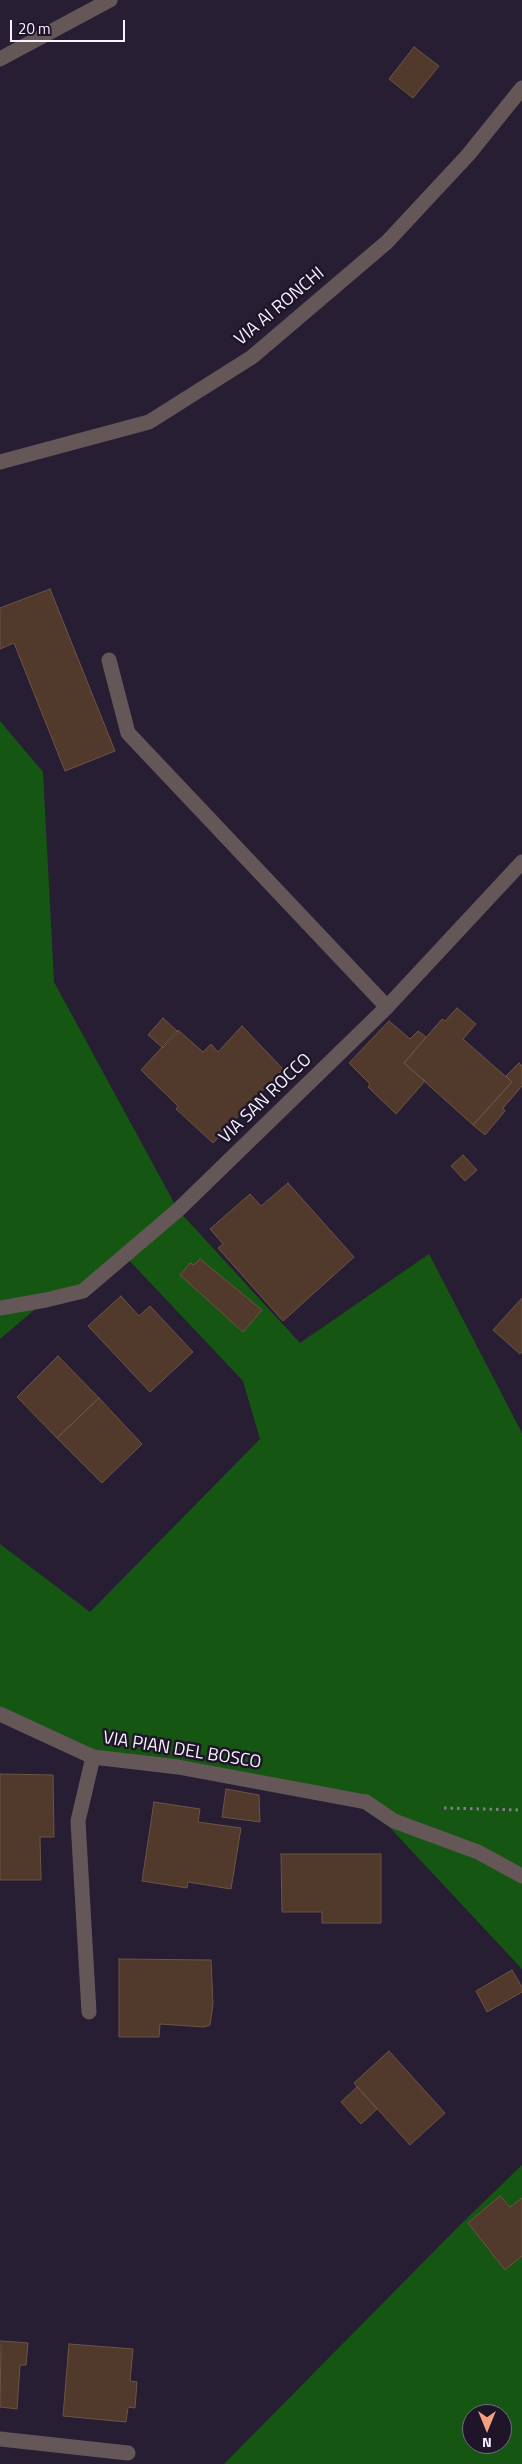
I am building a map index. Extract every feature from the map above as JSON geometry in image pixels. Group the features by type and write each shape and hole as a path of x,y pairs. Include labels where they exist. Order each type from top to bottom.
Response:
{"street":[{"path":"0,59 110,0"},
{"name":"VIA AI RONCHI","path":"0,462 149,422 252,357 387,242 468,155 522,88"},
{"path":"109,660 128,734 387,1007"},
{"name":"VIA SAN ROCCO","path":"0,1308 83,1291 178,1210 387,1007 522,862"},
{"name":"VIA PIAN DEL BOSCO","path":"0,1714 93,1756 178,1767 366,1802 394,1821 478,1852 522,1876"},
{"path":"89,2012 78,1821 93,1756"},
{"path":"0,2439 128,2453"}],"green space":[{"path":"0,721 43,772 54,982 178,1210 300,1343 429,1254 522,1433 522,1969 366,1802 93,1757 0,1714 0,1544 90,1612 260,1439 243,1381 125,1256 83,1291 46,1300 0,1339"},
{"path":"522,2165 522,2464 224,2464 461,2224"}],"building":[{"path":"414,47 439,66 413,98 389,79"},
{"path":"50,589 115,751 65,771 14,643 0,649 0,608"},
{"path":"457,1008 476,1024 463,1039 512,1082 473,1125 404,1063 442,1019 445,1021"},
{"path":"163,1018 178,1032 163,1048 148,1035"},
{"path":"389,1021 410,1039 418,1031 426,1037 404,1063 425,1081 396,1114 368,1087 370,1084 349,1063"},
{"path":"242,1026 283,1069 213,1143 176,1109 178,1106 141,1070 178,1030 203,1052 211,1044 218,1052"},
{"path":"519,1063 522,1066 522,1086 503,1108 505,1111 485,1135 473,1125 512,1082 506,1076"},
{"path":"463,1155 477,1170 465,1181 451,1166"},
{"path":"288,1183 354,1257 283,1321 218,1248 223,1244 210,1229 250,1194 261,1206"},
{"path":"200,1259 262,1310 243,1332 180,1275 190,1263 194,1265"},
{"path":"121,1296 139,1316 150,1306 193,1352 150,1392 88,1326"},
{"path":"522,1298 522,1352 520,1354 493,1330"},
{"path":"58,1356 99,1398 57,1438 17,1397"},
{"path":"99,1398 142,1444 102,1483 57,1438"},
{"path":"0,1774 53,1775 54,1837 40,1837 41,1880 0,1880"},
{"path":"226,1789 259,1795 260,1822 222,1817"},
{"path":"154,1802 200,1809 198,1822 241,1828 231,1889 188,1882 187,1888 142,1881"},
{"path":"281,1854 381,1854 381,1923 322,1923 322,1912 282,1912"},
{"path":"119,1959 211,1960 213,2004 210,2025 204,2027 160,2024 159,2037 119,2037"},
{"path":"512,1970 522,1987 522,1992 487,2012 476,1991"},
{"path":"389,2051 445,2113 410,2145 354,2083"},
{"path":"357,2087 377,2109 361,2124 341,2102"},
{"path":"500,2196 510,2207 522,2198 522,2256 505,2270 468,2223"},
{"path":"1,2341 28,2343 26,2365 20,2365 17,2409 0,2407"},
{"path":"69,2344 133,2349 130,2381 137,2382 135,2408 128,2407 126,2422 63,2416"}]}
